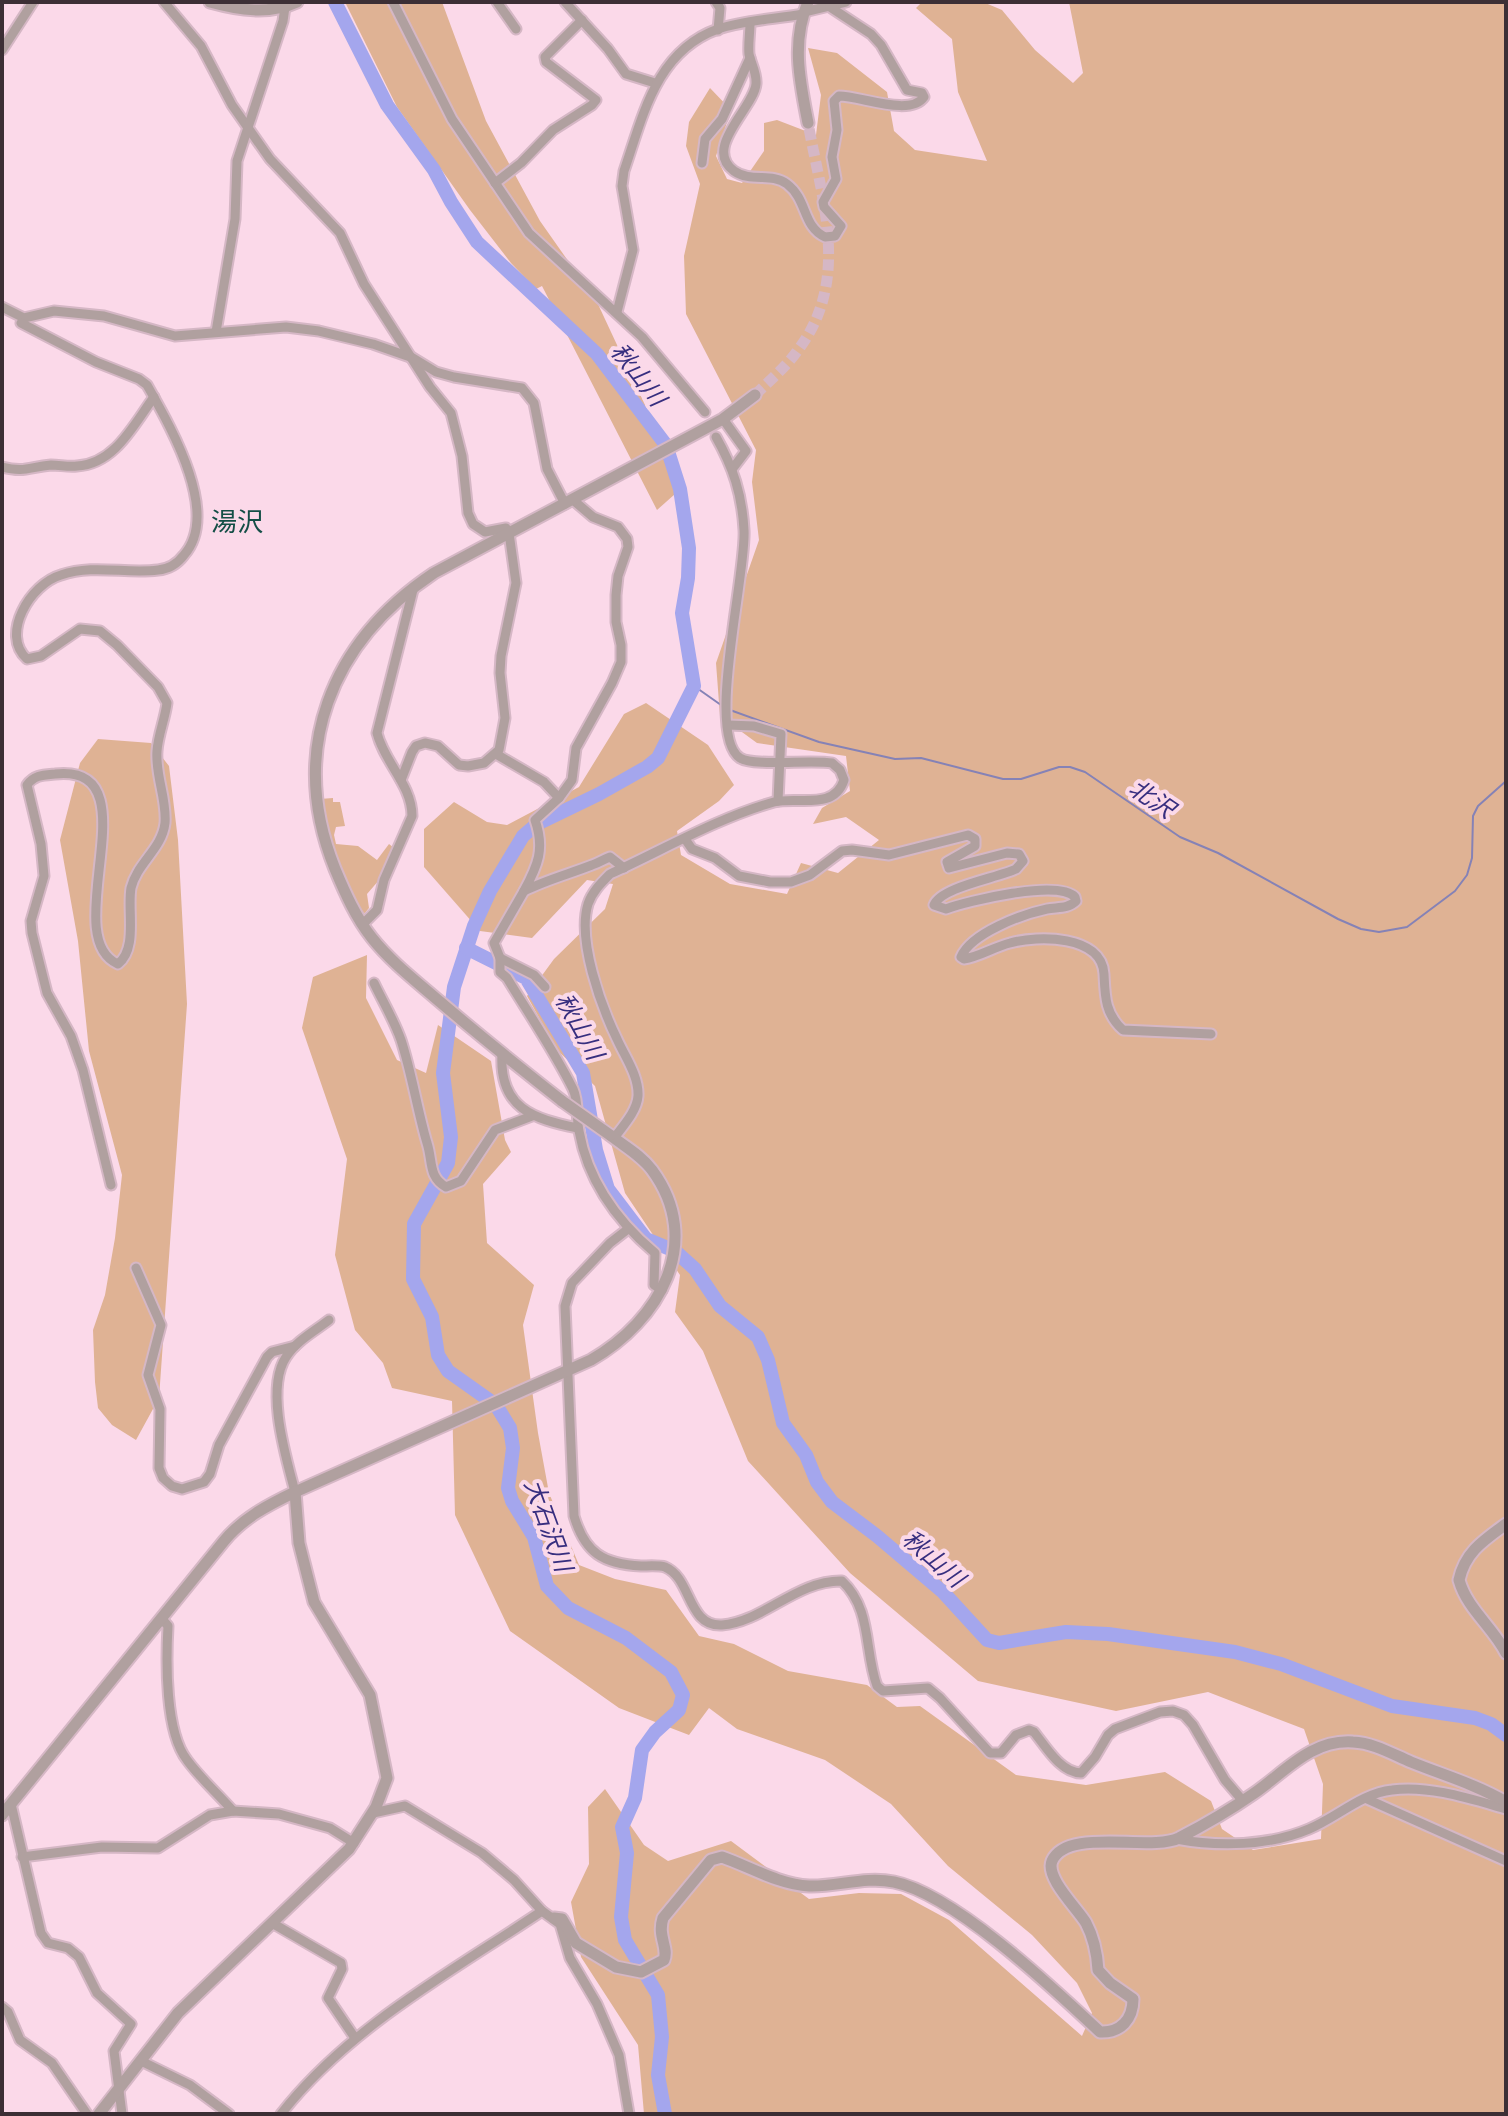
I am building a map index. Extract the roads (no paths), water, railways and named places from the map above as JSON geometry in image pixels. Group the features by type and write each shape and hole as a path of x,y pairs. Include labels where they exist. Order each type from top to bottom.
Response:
{"street":[{"path":"2,50 33,2"},
{"path":"164,2 201,46 232,105 270,159 340,233 364,284 454,421 462,456 468,513 473,524 485,532 506,528 509,533 516,583 501,656 505,718 504,733 496,754 484,763 459,765 438,746 425,743 412,752 401,780"},
{"path":"210,2 262,10 297,2"},
{"path":"393,2 452,119 529,233 617,312 659,356 705,412"},
{"path":"497,2 516,29"},
{"path":"565,2 626,74 655,83"},
{"path":"716,2 720,8 718,30"},
{"path":"617,312 633,250 622,186 624,171 655,83 663,70 679,55 718,30 846,2"},
{"path":"216,332 235,219 237,161 285,7"},
{"path":"750,23 750,58 755,88 725,146 727,163 732,170 745,177 771,177 787,184 800,197 811,227 825,237 835,236 841,226 823,202 836,179 832,157 837,130 834,101 839,96 851,96 898,105 917,104 924,97 922,93 907,90 881,45 871,34 830,7"},
{"path":"805,10 798,36 797,59 808,123"},
{"path":"495,183 521,163 553,130 596,100 546,62 545,57 582,20"},
{"path":"702,163 705,139 722,119 750,58"},
{"path":"2,307 24,318 62,311 104,316 175,336 296,328 373,344 454,377 522,388 534,403 547,469 569,502 624,532 628,547 618,576 616,595 621,662 576,748 572,780 559,798 535,820 540,835 538,866 494,943 500,958 500,972 507,978 575,1092 578,1128 596,1183 611,1209 655,1253 654,1285 662,1290"},
{"path":"21,323 147,385 182,456 197,503 192,546 175,565 160,570 94,568 60,575 29,594 13,615 9,634 18,654 27,659 41,656 80,629 100,631 158,687 167,703 157,750 166,813 164,828 159,842 135,875 127,952 118,964 109,960 103,951 95,915 101,862 100,796 91,783 79,774 68,772 41,775 32,778 27,785 41,844 44,876 31,921 32,933 47,993 71,1036 83,1070 111,1185"},
{"path":"2,1815 6,1801 162,1619 233,1530 267,1505 569,1371 625,1338 642,1321 662,1290 670,1265 674,1231 664,1188 636,1153 562,1101 397,966 363,924 344,890 323,832 316,767 320,731 332,689 367,630 403,594 434,573 723,419 755,395"},
{"path":"2,467 19,472 52,465 79,466 98,460 118,446 154,397"},
{"path":"723,419 746,451 733,468"},
{"path":"612,1136 638,1099 637,1082 611,1028 598,991 587,941 589,902 598,886 610,874 748,811 778,801 824,800 835,796 842,789 844,780 832,763 747,762 732,751 727,702 728,654 737,612 745,533 741,492 733,468 716,437"},
{"path":"363,924 377,910 384,880 411,824 412,808 377,733 414,586"},
{"path":"728,720 781,734 778,801"},
{"path":"496,754 544,782 559,798"},
{"path":"685,839 692,849 715,858 739,876 770,882 791,882 810,875 842,851 889,855 968,835 975,839 975,846 947,862 947,866 951,868 1007,853 1019,854 1023,861 1016,869 938,898 934,905 946,909 970,900 1032,891 1068,892 1076,901 1070,906 1045,909 996,927 964,950 961,957 964,959 1010,943 1047,939 1090,949 1099,956 1103,966 1106,1005 1123,1030 1211,1034"},
{"path":"524,891 596,864 606,857 624,868"},
{"path":"500,958 534,975 545,987"},
{"path":"374,983 400,1037 428,1146 433,1178 442,1184 461,1181 495,1130 532,1116"},
{"path":"502,1054 501,1068 513,1101 532,1116 578,1128"},
{"path":"628,1229 610,1243 572,1283 565,1306 574,1516 580,1536 592,1550 607,1561 666,1567 676,1576 700,1617 720,1625 742,1620 801,1590 842,1581 861,1605 877,1686 883,1691 928,1688 990,1753 1001,1753 1016,1735 1029,1730 1059,1763 1072,1773 1081,1773 1115,1729 1160,1712 1173,1711 1184,1715 1193,1725 1225,1780 1243,1801"},
{"path":"136,1268 161,1325 148,1375 160,1409 159,1468 163,1478 172,1486 182,1489 204,1482 210,1474 219,1445 267,1357 272,1352 295,1346"},
{"path":"99,2114 178,2013 354,1843 373,1813 387,1778 370,1695 314,1602 299,1543 295,1492 279,1422 279,1370 295,1346 329,1320"},
{"path":"1506,1524 1475,1546 1466,1559 1459,1580 1470,1606 1498,1637 1506,1653"},
{"path":"162,1619 168,1626 168,1686 173,1730 186,1759 233,1811"},
{"path":"554,1918 562,1919 576,1943 596,1956 616,1967 641,1972 659,1964 666,1954 659,1930 663,1918 711,1860 722,1857 801,1885 873,1879 892,1882 918,1888 942,1903 1042,1979 1100,2032 1111,2033 1129,2020 1133,1999 1098,1970 1097,1951 1086,1923 1056,1881 1051,1868 1053,1859 1065,1848 1088,1842 1155,1844 1176,1839 1243,1801 1292,1762 1318,1747 1353,1742 1378,1747 1479,1786 1506,1802"},
{"path":"1176,1839 1202,1844 1278,1839 1309,1829 1379,1792 1407,1790 1459,1796 1506,1809"},
{"path":"1367,1799 1506,1861"},
{"path":"6,1801 41,1933 48,1943 68,1948 79,1957 97,1993 131,2024 114,2051 122,2114"},
{"path":"373,1813 405,1806 482,1853 514,1880 542,1911 560,1924 570,1958 597,2004 619,2055 629,2114"},
{"path":"22,1857 102,1847 158,1848 210,1815 233,1811 279,1814 330,1828 354,1843"},
{"path":"281,2114 342,2048 415,1995 542,1911"},
{"path":"272,1923 341,1963 342,1969 328,1998 355,2038"},
{"path":"2,2007 8,2012 20,2040 52,2063 87,2114"},
{"path":"141,2061 190,2085 229,2114"}],"waterway":[{"name":"大石沢川","path":"335,2 387,105 434,170 477,242 597,354 666,445 680,489 689,548 682,613 694,686 658,758 599,794 537,824 523,836 490,891 474,926 454,987 443,1073 451,1137 448,1163 414,1224 413,1279 432,1317 438,1355 448,1371 496,1405 510,1428 513,1448 508,1488 512,1501 534,1537 547,1586 568,1608 626,1638 671,1672 683,1695 679,1710 655,1732 642,1750 635,1798 622,1827 627,1853 621,1917 625,1940 658,1995 662,2037 658,2075 665,2114"},
{"name":"北沢","path":"694,686 721,705"},
{"name":"北沢","path":"730,710 819,742 895,759 921,758 1003,779 1021,779 1059,767 1085,772 1180,837 1218,853 1338,919 1361,929 1379,932 1407,927 1455,891 1467,875 1472,858 1473,816 1478,806 1506,781"},
{"name":"秋山川","path":"466,948 526,978 583,1073 596,1150 608,1189 646,1239 675,1251 695,1269 720,1306 758,1337 768,1360 783,1423 806,1455 817,1482 832,1502 943,1592 987,1640 999,1643 1066,1632 1108,1634 1235,1652 1281,1664 1392,1706 1475,1718 1491,1724 1506,1735"}],"tunnel":[{"path":"755,395 798,350 814,323 824,296 828,240 808,123"}],"district":[{"name":"湯沢","path":"237,521"}]}
